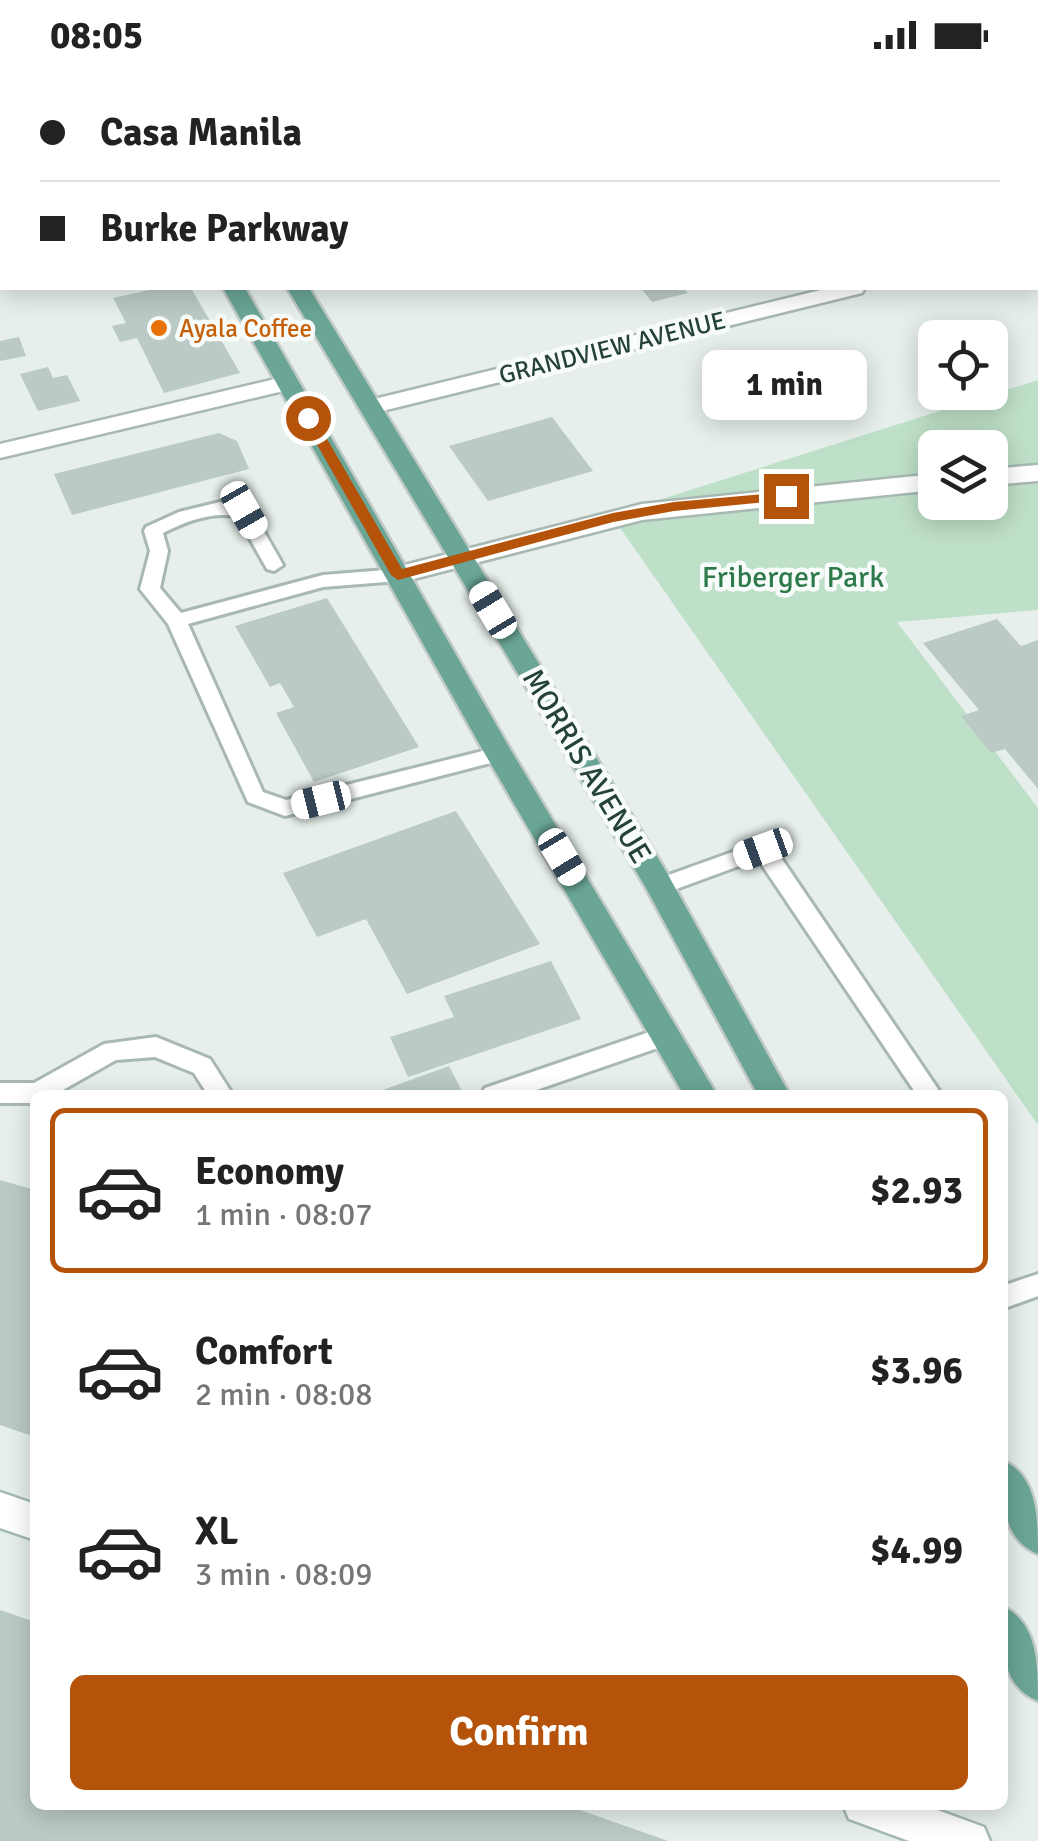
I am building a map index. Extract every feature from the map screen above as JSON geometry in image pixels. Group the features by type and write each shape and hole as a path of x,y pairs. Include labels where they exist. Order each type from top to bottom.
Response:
{"main road":[{"path":"235,290 499,754 698,1090"},
{"name":"MORRIS AVENUE","path":"299,290 660,888 771,1090"},
{"path":"1008,1487 1038,1536"},
{"path":"1008,1634 1038,1682"}],"street":[{"name":"GRANDVIEW AVENUE","path":"370,408 846,290"},
{"path":"0,452 288,383"},
{"path":"1008,475 1038,472"},
{"path":"398,575 613,518 674,507 918,484"},
{"path":"0,1510 30,1520"},
{"path":"879,1810 970,1841"}],"lane":[{"path":"274,565 244,510 227,506 178,517 153,531 159,550 150,589 176,621 254,797 285,808 499,754"},
{"path":"176,621 323,581 398,575"},
{"path":"660,888 763,849 927,1090"},
{"path":"506,1090 667,1034"},
{"path":"46,1090 112,1051 156,1048 202,1066 218,1090"},
{"path":"0,1093 30,1094"},
{"path":"1008,1296 1038,1285"}],"green space":[{"name":"Friberger Park","path":"1038,380 1038,610 897,622 1038,808 1038,1125 611,515 943,410 1008,410 1008,389"}],"building":[{"path":"149,290 192,290 240,373 164,393 137,338 120,342 112,326 126,323 113,298"},
{"path":"643,290 688,293 652,302"},
{"path":"19,337 26,356 0,361 0,341"},
{"path":"48,367 53,378 67,375 80,401 38,411 20,374"},
{"path":"552,417 593,471 488,501 449,446"},
{"path":"219,433 237,441 249,469 72,515 54,474"},
{"path":"327,598 419,747 314,782 276,713 294,707 280,683 270,687 235,626"},
{"path":"997,619 1021,646 1038,640 1038,789 1005,749 991,753 961,716 979,710 923,643"},
{"path":"456,811 540,944 407,994 366,919 317,937 283,873"},
{"path":"551,961 581,1019 408,1077 390,1037 454,1017 444,996"},
{"path":"449,1066 461,1090 383,1090"},
{"path":"0,1180 30,1189 30,1435 0,1425"},
{"path":"0,1610 30,1620 30,1810 580,1810 668,1841 0,1841"}],"place":[{"name":"Ayala Coffee","path":"159,328"}],"route":[{"path":"308,418 398,575 613,518 674,507 786,496"}]}
